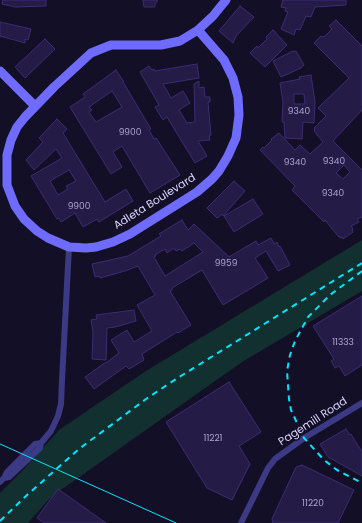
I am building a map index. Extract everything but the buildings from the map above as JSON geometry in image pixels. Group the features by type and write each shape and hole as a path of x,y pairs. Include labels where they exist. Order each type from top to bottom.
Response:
{"street":[{"name":"Adleta Boulevard","path":"198,30 224,60 231,73 236,88 239,105 238,124 233,146 224,164 212,179 197,192 122,239 96,247 69,247 48,238 37,231 24,219 4,185 7,155 11,140 17,127 35,106 91,53 111,45 170,44 188,37 213,16 226,0"},
{"path":"0,70 35,106"},
{"path":"2,480 9,477 40,448 41,443 56,423 61,404 69,247"},
{"name":"Pagemill Road","path":"241,523 268,468 275,459 304,438 362,403"},
{"path":"2,480 7,472 35,444 41,443"}],"green space":[{"path":"362,240 362,291 242,362 51,497 28,523 0,523 0,493 59,430 146,371"}],"tram line":[{"path":"0,444 176,523"}],"railway":[{"path":"0,521 79,449 146,399 362,263"},
{"path":"362,271 330,295 308,317 295,341 290,355 287,371 291,410 304,438 324,460 337,470 362,483"}]}
